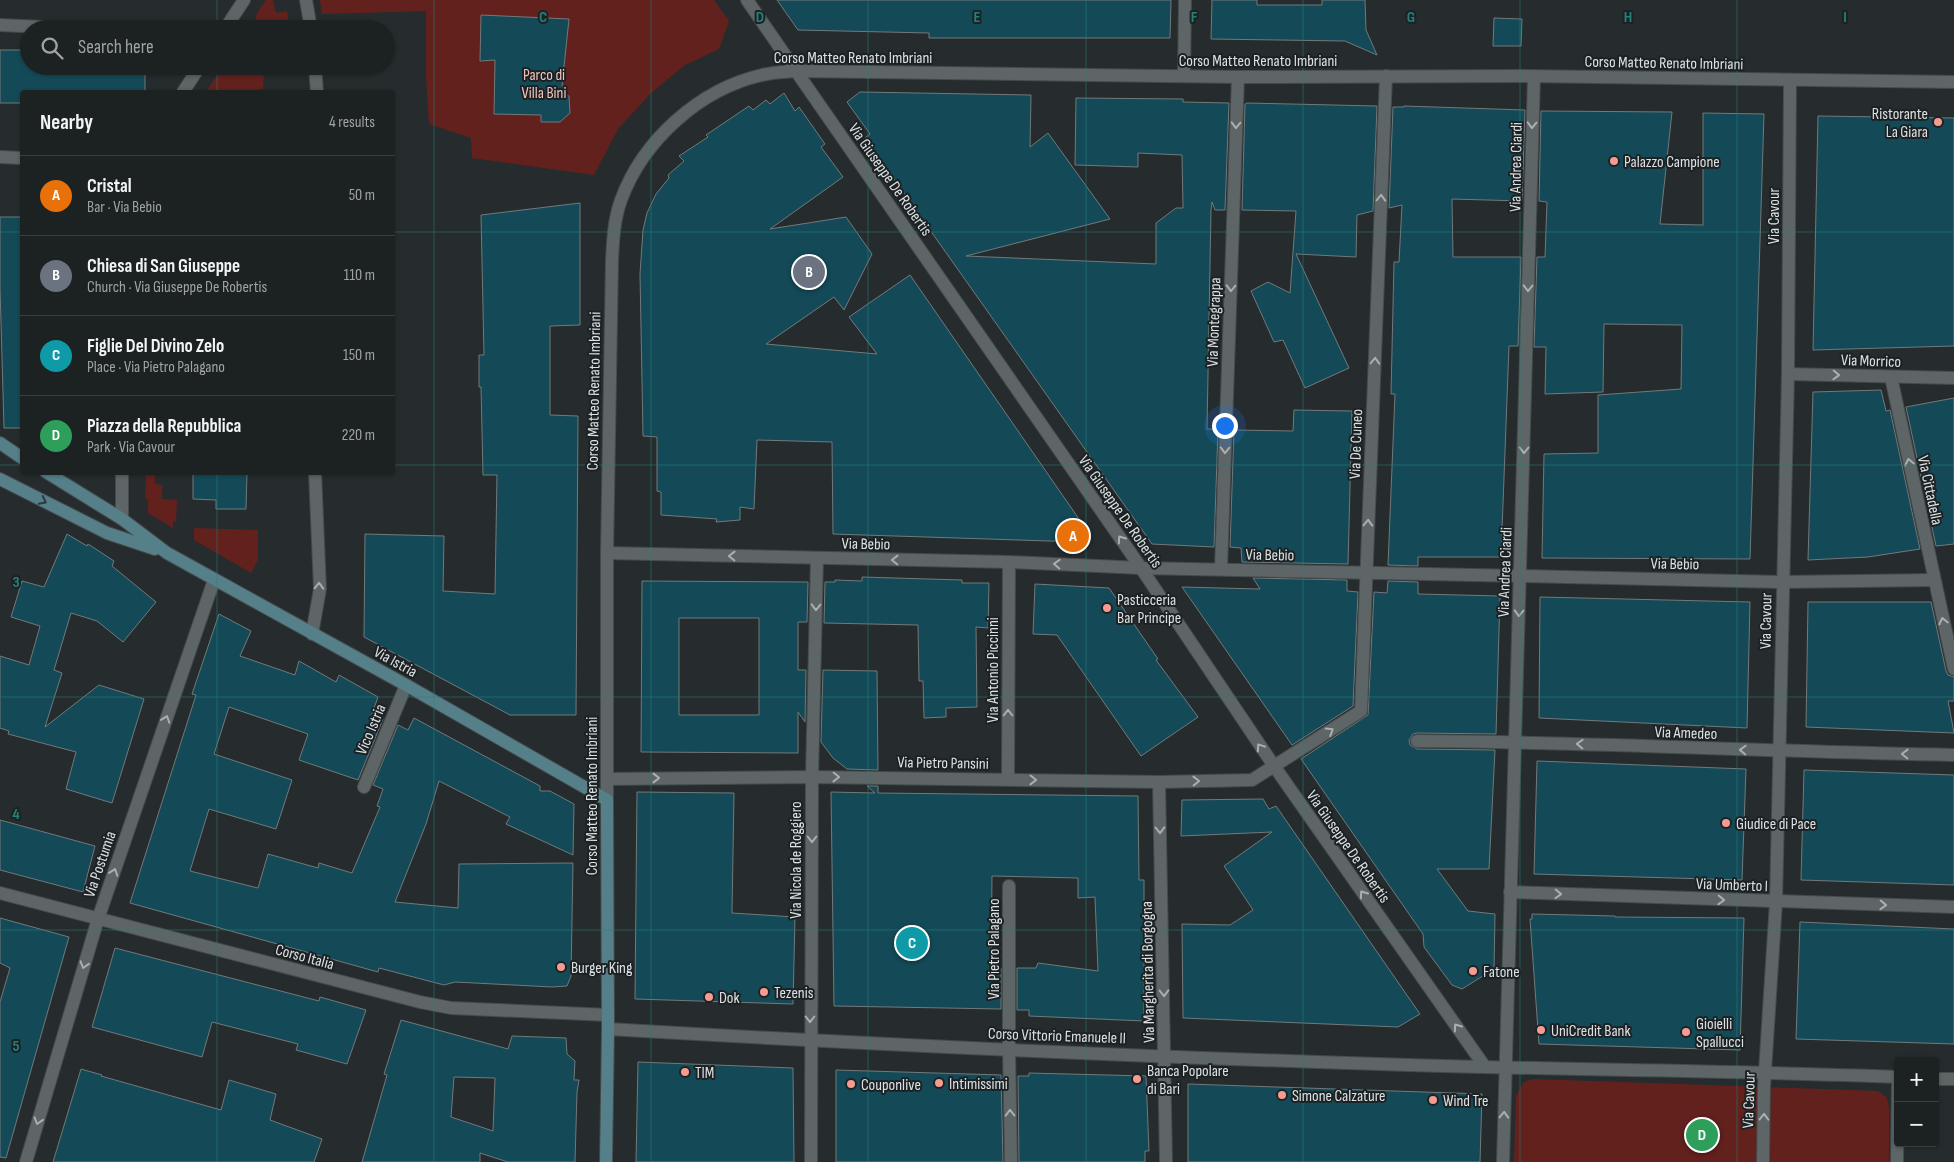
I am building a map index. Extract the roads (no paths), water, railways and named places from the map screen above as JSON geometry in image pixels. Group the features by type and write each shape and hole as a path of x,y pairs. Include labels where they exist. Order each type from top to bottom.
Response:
{"main road":[{"path":"0,443 20,457"},
{"name":"Via Istria","path":"51,475 122,519 167,553 406,685 607,800"},
{"name":"Via Istria","path":"0,479 107,533 167,553"},
{"name":"Corso Matteo Renato Imbriani","path":"606,1162 608,1029 607,800"}],"street":[{"path":"231,20 244,0"},
{"path":"306,0 309,20"},
{"name":"Via Giuseppe De Robertis","path":"747,0 1141,568 1274,766 1485,1067"},
{"path":"1184,76 1185,0"},
{"path":"0,26 20,27"},
{"name":"Corso Matteo Renato Imbriani","path":"607,800 606,553 612,260 615,226 621,200 637,166 663,133 693,106 727,87 762,75 796,71 1184,76 1534,76 1954,82"},
{"path":"184,90 194,75"},
{"path":"316,75 317,90"},
{"name":"Via Montegrappa","path":"1221,569 1238,76"},
{"name":"Via De Cuneo","path":"1274,766 1361,711 1386,76"},
{"name":"Via Andrea Ciardi","path":"1503,1162 1534,76"},
{"name":"Via Cavour","path":"1762,1162 1765,1072 1776,902 1788,374 1790,80"},
{"path":"0,157 20,158"},
{"name":"Via Morrico","path":"1788,374 1954,378"},
{"name":"Via Cittadella","path":"1890,377 1954,669"},
{"path":"122,475 122,519"},
{"path":"312,634 320,589 315,475"},
{"name":"Via Bebio","path":"606,553 1009,562 1141,568 1782,582 1934,580"},
{"name":"Via Nicola de Roggiero","path":"811,1162 812,777 816,558"},
{"name":"Via Antonio Piccinni","path":"1008,779 1009,562"},
{"name":"Via Postumia","path":"26,1162 98,918 214,580"},
{"name":"Vico Istria","path":"364,787 406,685"},
{"name":"Via Amedeo","path":"1417,741 1514,742 1779,752 1954,755"},
{"name":"Via Pietro Pansini","path":"607,779 812,777 1159,782 1252,780 1274,766"},
{"name":"Via Margherita di Borgogna","path":"1159,782 1166,1162"},
{"name":"Via Pietro Palagano","path":"1010,886 1009,1049 1011,1162"},
{"name":"Via Umberto I","path":"1510,892 1954,907"},
{"name":"Corso Italia","path":"0,893 420,1002 451,1008 608,1015"},
{"name":"Corso Vittorio Emanuele II","path":"608,1029 1009,1049 1505,1068 1765,1072 1894,1077"},
{"path":"1939,1078 1954,1079"},
{"path":"1897,1162 1898,1102"}],"place":[{"name":"Ristorante La Giara","path":"1938,122"},
{"name":"Palazzo Campione","path":"1614,161"},
{"name":"Chiesa di San Giuseppe","path":"809,272"},
{"name":"Cristal","path":"1073,536"},
{"name":"Pasticceria Bar Principe","path":"1107,608"},
{"name":"Giudice di Pace","path":"1726,823"},
{"name":"Figlie Del Divino Zelo","path":"912,943"},
{"name":"Burger King","path":"561,967"},
{"name":"Fatone","path":"1473,971"},
{"name":"Tezenis","path":"764,992"},
{"name":"Dok","path":"709,997"},
{"name":"UniCredit Bank","path":"1541,1030"},
{"name":"Gioielli Spallucci","path":"1686,1032"},
{"name":"TIM","path":"685,1072"},
{"name":"Banca Popolare di Bari","path":"1137,1079"},
{"name":"Intimissimi","path":"939,1083"},
{"name":"Couponlive","path":"851,1084"},
{"name":"Simone Calzature","path":"1282,1095"},
{"name":"Wind Tre","path":"1433,1100"},
{"name":"Piazza della Repubblica","path":"1702,1135"}],"park label":[{"name":"Parco di Villa Bini","path":"544,83"}]}
